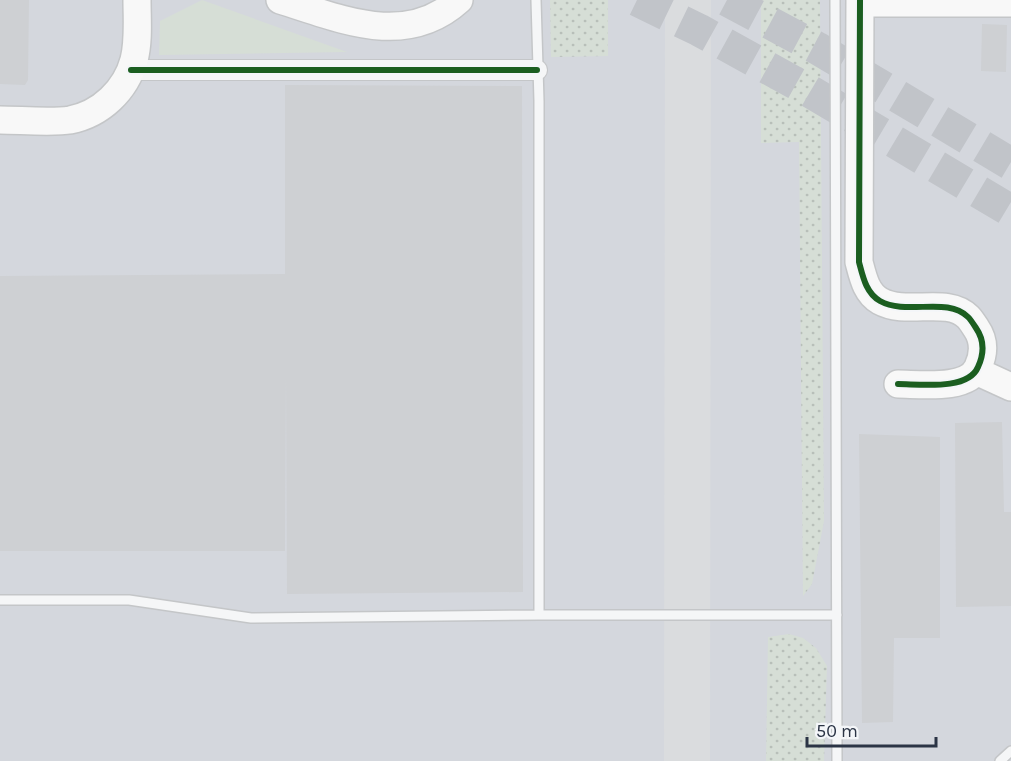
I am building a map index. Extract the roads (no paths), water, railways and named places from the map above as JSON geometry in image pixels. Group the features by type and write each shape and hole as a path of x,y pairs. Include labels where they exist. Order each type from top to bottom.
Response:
{"street":[{"path":"0,120 70,120 107,104 118,92 135,59 136,0"},
{"path":"280,0 369,26 388,27 405,26 435,16 459,0"},
{"path":"898,384 959,383 976,371 984,354 980,334 968,316 945,306 903,308 880,301 865,286 859,262 851,1 1011,3"},
{"path":"130,70 537,70"},
{"path":"976,371 1011,387"}],"lane":[{"path":"536,0 539,101 538,615"},
{"path":"837,761 837,615 851,1"},
{"path":"0,600 129,600 251,618 837,615"},
{"path":"1000,761 1011,751"}],"tunnel":[{"path":"637,0 699,30 806,89 1011,211"},
{"path":"727,0 817,48 1011,164"}]}
